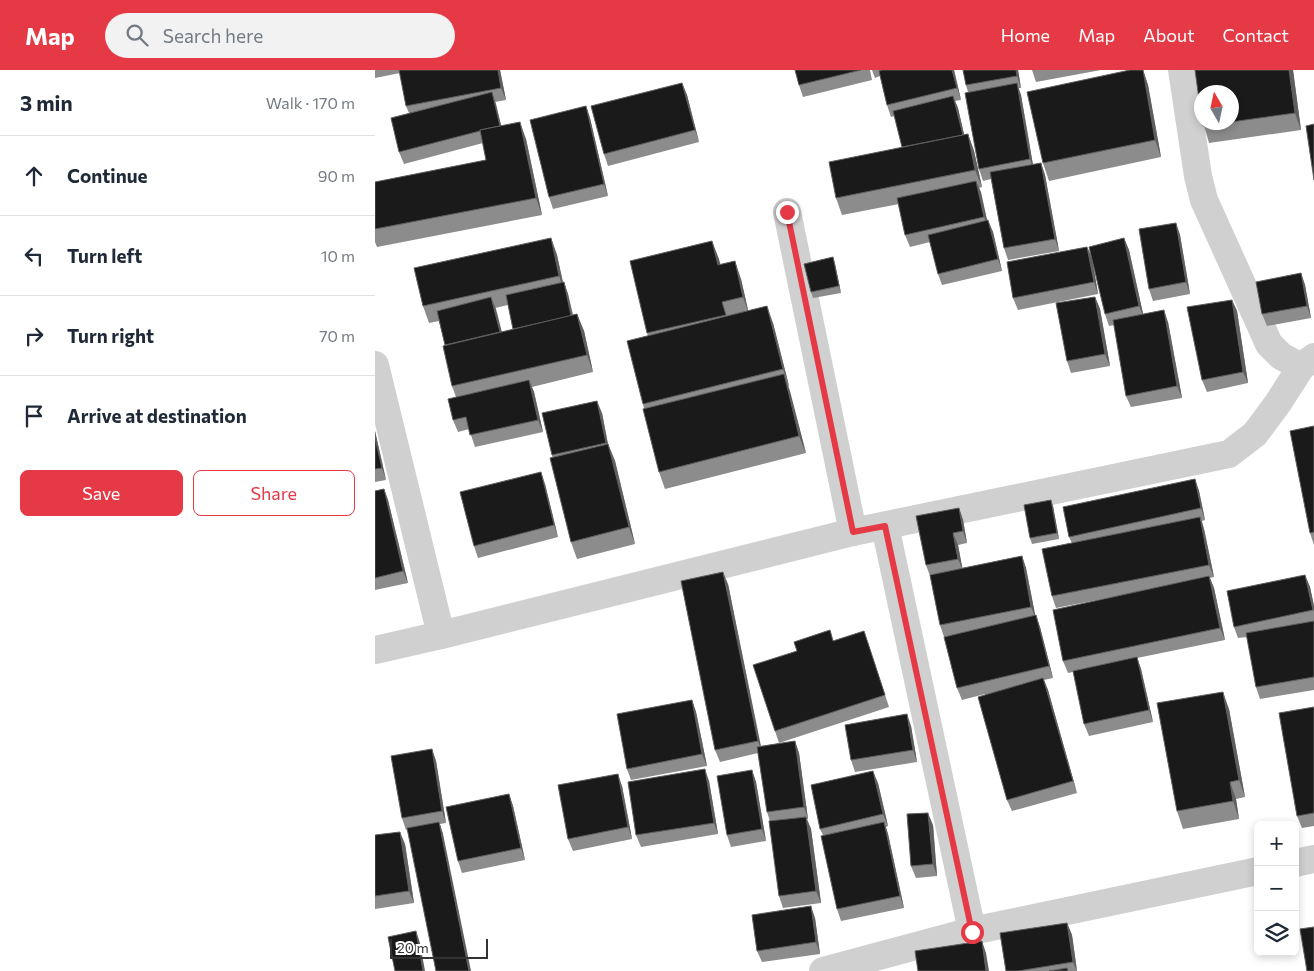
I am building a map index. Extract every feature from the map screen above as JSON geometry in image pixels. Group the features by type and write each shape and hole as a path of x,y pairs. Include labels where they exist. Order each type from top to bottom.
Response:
{"street":[{"path":"375,650 853,532 1229,454 1255,434 1307,362 1281,356 1269,344 1204,200 1198,176 1182,70"},
{"path":"787,212 853,532"},
{"path":"375,365 441,635"},
{"path":"885,526 972,932"},
{"path":"1299,862 1314,859"},
{"path":"823,971 972,932 1254,872"}],"building":[{"path":"399,70 498,70 501,88 406,106"},
{"path":"795,70 861,70 799,85"},
{"path":"952,70 957,88 887,105 879,71"},
{"path":"963,70 1016,70 1017,76 966,85"},
{"path":"1130,70 1143,70 1155,140 1043,163 1027,92"},
{"path":"1195,70 1289,70 1295,113 1239,121 1239,85 1197,85"},
{"path":"682,83 695,130 604,154 591,106"},
{"path":"1017,83 1030,159 979,169 965,93"},
{"path":"492,92 500,126 399,152 391,118"},
{"path":"953,96 963,135 902,147 893,111"},
{"path":"586,106 604,184 549,197 530,120"},
{"path":"520,122 536,198 375,229 375,182 486,160 480,130"},
{"path":"1314,124 1314,180 1306,126"},
{"path":"968,134 975,170 836,198 829,162"},
{"path":"1041,163 1055,239 1004,248 990,172"},
{"path":"976,181 984,217 905,235 897,198"},
{"path":"988,220 998,259 938,274 928,235"},
{"path":"1176,223 1186,282 1149,289 1139,229"},
{"path":"551,238 559,276 423,306 414,268"},
{"path":"1124,238 1139,306 1105,314 1089,247"},
{"path":"712,241 718,265 735,261 743,297 722,302 726,315 647,333 630,261"},
{"path":"1087,247 1094,282 1013,298 1007,262"},
{"path":"833,257 839,286 811,292 804,264"},
{"path":"1301,273 1307,306 1262,314 1256,282"},
{"path":"564,282 571,316 513,329 506,295"},
{"path":"491,297 500,332 445,345 437,311"},
{"path":"1095,297 1105,354 1067,361 1056,303"},
{"path":"1232,300 1243,372 1202,380 1187,307"},
{"path":"767,306 783,369 643,404 627,341"},
{"path":"1164,310 1177,386 1126,396 1113,320"},
{"path":"577,314 587,355 452,386 443,346"},
{"path":"784,374 799,436 659,472 643,409"},
{"path":"529,380 538,420 470,435 466,417 453,420 448,399"},
{"path":"597,401 606,443 552,455 542,413"},
{"path":"1314,426 1314,532 1310,533 1290,431"},
{"path":"375,438 382,468 375,469"},
{"path":"608,444 629,527 571,542 550,458"},
{"path":"541,472 554,525 474,546 460,492"},
{"path":"1195,479 1201,508 1069,537 1063,507"},
{"path":"384,489 403,571 375,578 375,491"},
{"path":"1051,500 1057,533 1030,538 1024,505"},
{"path":"959,508 963,531 953,533 958,559 926,565 916,516"},
{"path":"1200,517 1209,565 1052,596 1042,549"},
{"path":"1022,556 1031,607 940,625 930,575"},
{"path":"723,572 758,741 715,750 681,581"},
{"path":"1305,575 1313,610 1234,627 1227,591"},
{"path":"1209,576 1220,628 1063,661 1053,610"},
{"path":"1036,615 1049,666 957,688 944,637"},
{"path":"1314,621 1314,677 1256,687 1246,633"},
{"path":"830,630 833,641 864,631 885,695 775,731 753,665 797,651 794,642"},
{"path":"1137,657 1149,710 1084,724 1073,671"},
{"path":"1043,678 1073,781 1007,800 978,697"},
{"path":"1223,692 1239,780 1230,782 1233,801 1177,811 1157,703"},
{"path":"692,700 702,754 627,769 617,714"},
{"path":"1314,707 1314,813 1297,816 1279,713"},
{"path":"907,714 913,750 851,760 845,725"},
{"path":"795,741 804,807 767,812 757,747"},
{"path":"432,749 442,811 402,818 391,756"},
{"path":"705,769 714,823 636,835 628,782"},
{"path":"752,770 762,829 727,835 717,776"},
{"path":"873,771 883,814 820,829 811,785"},
{"path":"618,774 628,827 568,839 558,785"},
{"path":"509,794 521,848 458,861 446,807"},
{"path":"928,813 933,864 911,866 907,814"},
{"path":"806,817 816,891 779,896 769,821"},
{"path":"439,822 469,971 436,971 407,828"},
{"path":"884,822 900,896 837,909 821,836"},
{"path":"400,832 409,891 375,896 375,835"},
{"path":"811,906 816,942 757,951 752,915"},
{"path":"1067,923 1073,962 1018,971 1006,971 1000,933"},
{"path":"1314,927 1314,971 1307,971 1300,929"},
{"path":"416,931 423,971 395,971 388,937"},
{"path":"982,941 986,971 918,971 915,951"},
{"path":"1067,968 1068,971 1049,971"}],"route":[{"path":"787,212 853,532 885,526 972,932"}]}
